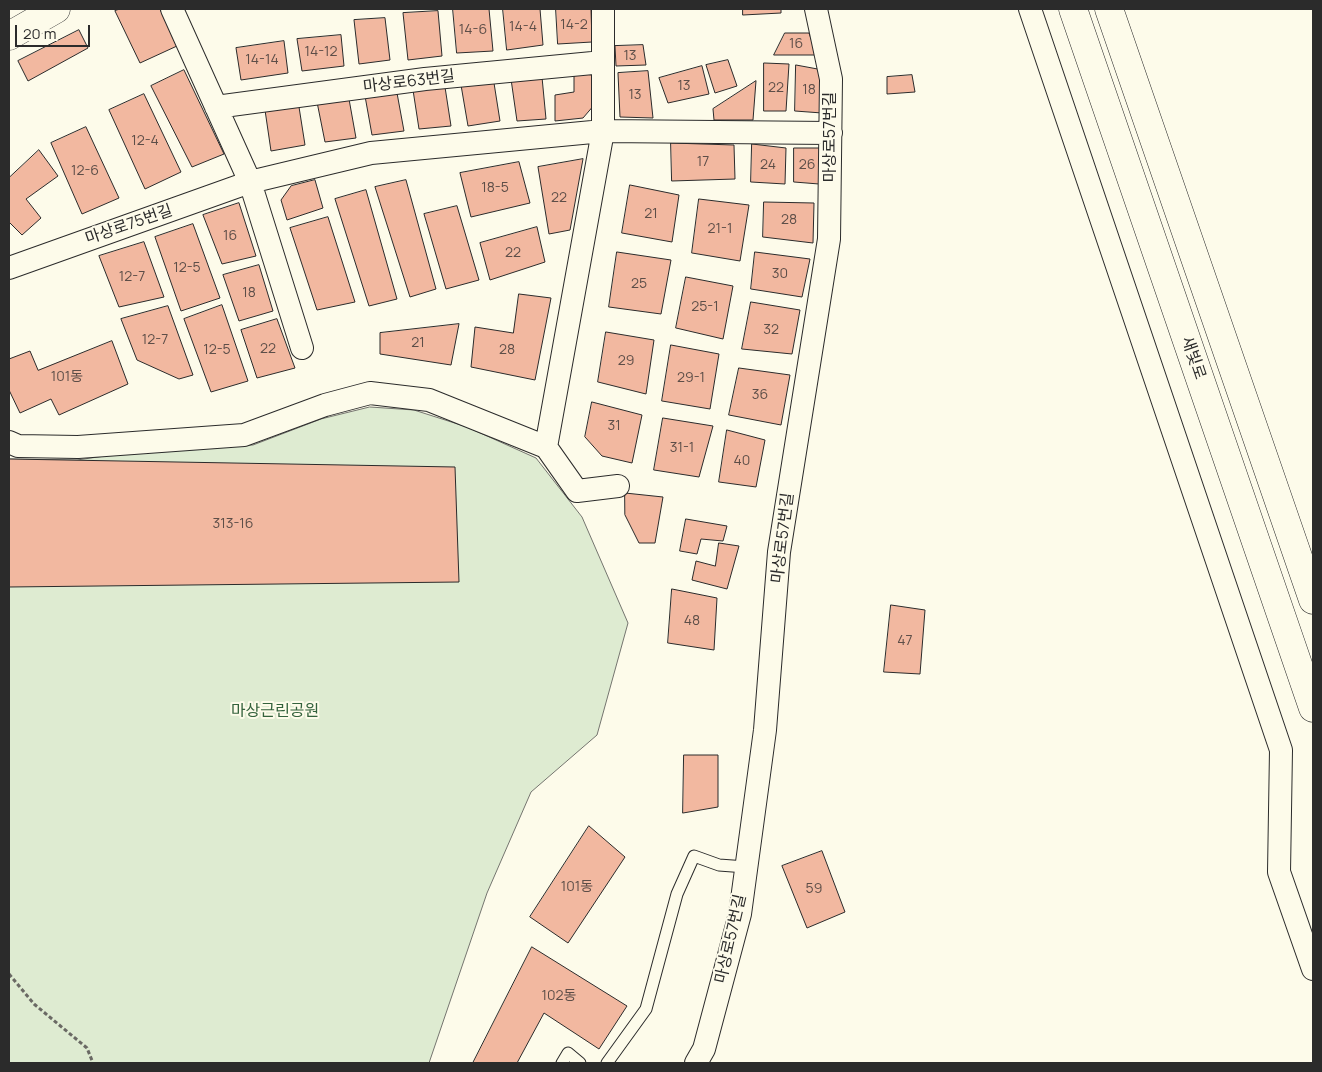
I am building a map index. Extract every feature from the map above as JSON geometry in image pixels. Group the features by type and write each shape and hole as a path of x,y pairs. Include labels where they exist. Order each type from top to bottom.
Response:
{"main road":[{"path":"9,36 56,9"},
{"name":"새빛로","path":"1074,9 1313,708"},
{"path":"1109,9 1313,600"}],"street":[{"path":"172,9 250,182 302,348"},
{"path":"546,447 602,131 603,9"},
{"name":"마상로57번길","path":"696,1063 704,1049 740,914 765,730 779,552 829,238 831,79 816,9"},
{"path":"1030,9 1281,750 1279,872 1313,969"},
{"name":"마상로63번길","path":"216,107 425,79 603,62"},
{"path":"250,182 372,153 602,131 831,133"},
{"name":"마상로75번길","path":"9,268 250,182"},
{"path":"9,442 18,446 78,448 244,435 325,405 370,393 429,400 546,447 577,491 618,486"}],"lane":[{"path":"607,1063 646,1009 676,894 694,856 719,865 746,867"},
{"path":"562,1063 568,1053 580,1063"}],"path":[{"path":"9,974 34,1004 87,1048 94,1063"}],"green space":[{"name":"마상근린공원","path":"370,407 414,410 467,427 536,458 582,517 628,623 597,735 531,792 487,893 429,1063 9,1063 9,459 77,460 153,449 253,445 321,419"}],"building":[{"path":"120,9 160,9 177,46 140,63 115,11"},
{"path":"453,9 489,9 493,51 457,53"},
{"path":"503,9 540,9 543,45 507,50"},
{"path":"556,9 591,9 592,42 558,44"},
{"path":"743,9 781,9 781,13 743,15"},
{"path":"438,11 442,56 408,60 403,13"},
{"path":"385,18 390,60 359,64 354,20"},
{"path":"79,30 88,48 28,81 18,61"},
{"path":"785,33 809,33 817,55 774,55"},
{"path":"341,35 344,66 302,71 297,39"},
{"path":"284,41 288,73 241,80 236,48"},
{"path":"643,45 646,65 616,66 615,46"},
{"path":"728,60 737,86 715,93 706,65"},
{"path":"764,63 789,64 786,111 764,111"},
{"path":"796,65 823,70 822,113 795,111"},
{"path":"702,66 709,94 668,103 659,78"},
{"path":"184,70 224,154 192,167 151,86"},
{"path":"594,71 595,104 583,118 555,121 555,95 574,92 574,75"},
{"path":"648,71 653,118 620,117 618,73"},
{"path":"912,75 915,92 887,94 887,77"},
{"path":"542,77 546,119 517,121 511,79"},
{"path":"756,81 753,120 714,120 713,109"},
{"path":"494,83 500,121 468,126 461,85"},
{"path":"445,87 451,126 419,129 413,90"},
{"path":"397,93 404,131 372,135 365,96"},
{"path":"144,94 181,172 145,189 109,110"},
{"path":"349,99 356,138 325,142 317,102"},
{"path":"299,107 305,145 271,151 265,110"},
{"path":"86,127 119,198 82,214 51,143"},
{"path":"671,143 734,145 735,179 672,181"},
{"path":"752,144 786,148 785,184 751,182"},
{"path":"794,148 820,148 819,184 794,182"},
{"path":"39,150 58,176 26,199 41,218 22,235 9,222 9,178"},
{"path":"583,159 570,230 549,234 538,167"},
{"path":"519,162 530,203 471,217 460,173"},
{"path":"315,180 323,208 287,220 281,200 291,186"},
{"path":"406,180 436,289 410,297 375,187"},
{"path":"630,185 679,195 672,242 622,233"},
{"path":"366,190 397,299 369,306 335,199"},
{"path":"699,199 749,205 740,261 692,253"},
{"path":"764,202 814,203 813,243 763,237"},
{"path":"239,203 256,256 222,264 203,215"},
{"path":"457,206 479,280 446,289 424,214"},
{"path":"328,217 355,302 317,310 290,228"},
{"path":"193,224 220,298 181,311 155,237"},
{"path":"537,227 545,262 490,280 480,243"},
{"path":"144,242 164,297 119,307 99,256"},
{"path":"617,252 671,260 661,314 609,307"},
{"path":"755,252 810,259 802,297 751,289"},
{"path":"259,265 273,311 239,321 223,275"},
{"path":"686,277 733,286 723,339 676,328"},
{"path":"519,294 551,298 535,380 471,367 475,327 513,333"},
{"path":"751,302 800,310 792,354 742,349"},
{"path":"222,305 248,381 211,392 184,319"},
{"path":"168,306 193,375 179,379 137,360 121,319"},
{"path":"277,319 295,368 257,378 241,330"},
{"path":"459,324 451,365 380,354 380,333"},
{"path":"606,332 654,340 646,394 598,382"},
{"path":"112,341 128,384 59,415 51,399 20,413 9,390 9,359 30,351 38,370"},
{"path":"671,345 719,354 710,409 662,401"},
{"path":"739,368 790,375 781,425 729,415"},
{"path":"592,402 642,415 632,463 602,456 585,437"},
{"path":"663,418 713,426 699,477 654,470"},
{"path":"727,430 765,440 756,487 719,482"},
{"path":"9,459 455,467 459,582 9,587"},
{"path":"625,493 663,497 655,543 639,543 625,515"},
{"path":"686,519 727,526 723,541 701,539 697,554 680,551"},
{"path":"719,543 739,546 727,589 692,580 696,561 715,566"},
{"path":"672,589 717,598 714,650 668,643"},
{"path":"891,605 925,610 920,674 884,672"},
{"path":"684,755 718,755 718,807 683,813"},
{"path":"589,826 625,857 568,943 530,917"},
{"path":"822,851 845,912 807,928 782,866"},
{"path":"532,947 627,1006 599,1049 544,1013 517,1063 473,1063"}]}
